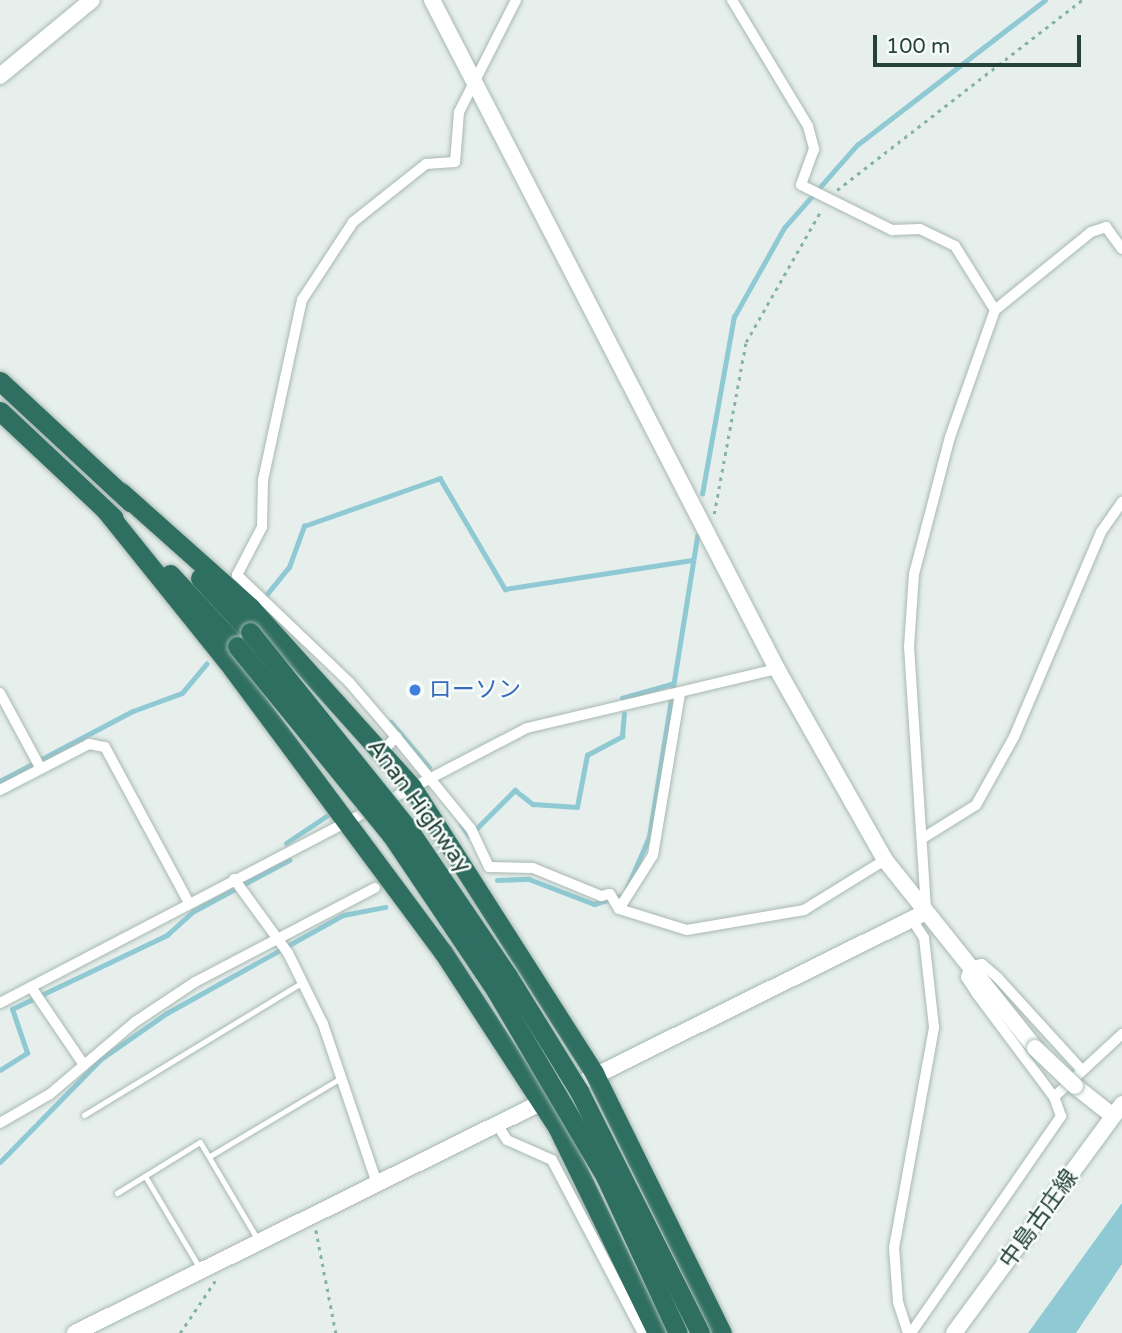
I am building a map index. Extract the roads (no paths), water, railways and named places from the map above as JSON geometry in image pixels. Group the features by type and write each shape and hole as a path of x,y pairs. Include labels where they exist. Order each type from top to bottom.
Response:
{"highway":[{"name":"Anan Highway","path":"0,381 121,492 243,639 399,817 508,976 584,1102 700,1333"},
{"name":"Anan Highway","path":"0,411 243,639 392,836 496,991 605,1176 678,1333"},
{"path":"121,492 250,607 412,787 594,1073 685,1249 722,1333"},
{"path":"106,511 226,660 343,823 443,952 540,1100 632,1278 657,1333"}],"street":[{"path":"0,76 92,0"},
{"path":"432,0 777,669 918,915 970,966 1035,1048 1075,1086 1118,1110"},
{"path":"516,0 459,111 455,162 426,164 353,222 302,300 263,480 262,527 236,575 349,682 431,777 474,833 489,867 533,868 616,904 687,930 804,910 885,860"},
{"path":"732,0 808,126 814,149 801,185 892,230 920,229 955,246 995,310"},
{"path":"910,1333 898,1302 894,1248 934,1027 924,938 918,915 922,838 909,648 915,574 950,437 995,310 1091,232 1106,227 1122,249"},
{"path":"922,838 976,805 1014,737 1101,532 1122,502"},
{"path":"0,1003 34,994 189,903 238,884 343,823 527,728 777,669"},
{"path":"0,693 38,764"},
{"path":"616,904 653,855 673,694"},
{"path":"382,752 396,737"},
{"path":"0,790 38,764 89,744 105,747 189,903"},
{"path":"238,884 281,941 303,982 341,1078 376,1181"},
{"path":"0,1123 84,1065 195,982 281,941 375,888"},
{"path":"75,1333 199,1267 918,915"},
{"path":"970,966 982,964 998,978 1080,1068"},
{"path":"910,1333 1060,1116 1054,1097 966,977 970,966"},
{"path":"34,994 84,1065"},
{"path":"1054,1097 1080,1068 1101,1060 1122,1034"},
{"name":"中島古庄線","path":"954,1333 1118,1110"},
{"path":"496,1123 507,1140 552,1160 643,1333"}],"lane":[{"path":"84,1115 303,982"},
{"path":"210,1156 341,1078"},
{"path":"117,1193 200,1142 258,1240"},
{"path":"145,1176 199,1267"}],"water":[{"path":"1122,1203 1122,1264 1076,1333 1028,1333"}],"waterway":[{"path":"702,494 734,317 784,228 857,145 1045,0"},
{"path":"267,594 289,567 304,526 440,478 505,589 692,560"},
{"path":"497,880 529,879 594,904 624,895 649,837 697,536"},
{"path":"0,781 133,711 182,693 206,664"},
{"path":"622,698 671,684"},
{"path":"461,824 469,836 515,790 533,804 577,807 587,755 622,736 624,714"},
{"path":"391,722 429,767"},
{"path":"286,843 331,813"},
{"path":"0,1070 27,1053 12,1009 167,935 194,911 289,860"},
{"path":"0,1162 101,1059 167,1013 343,915 385,907"}],"place":[{"name":"ローソン","path":"415,690"}]}
